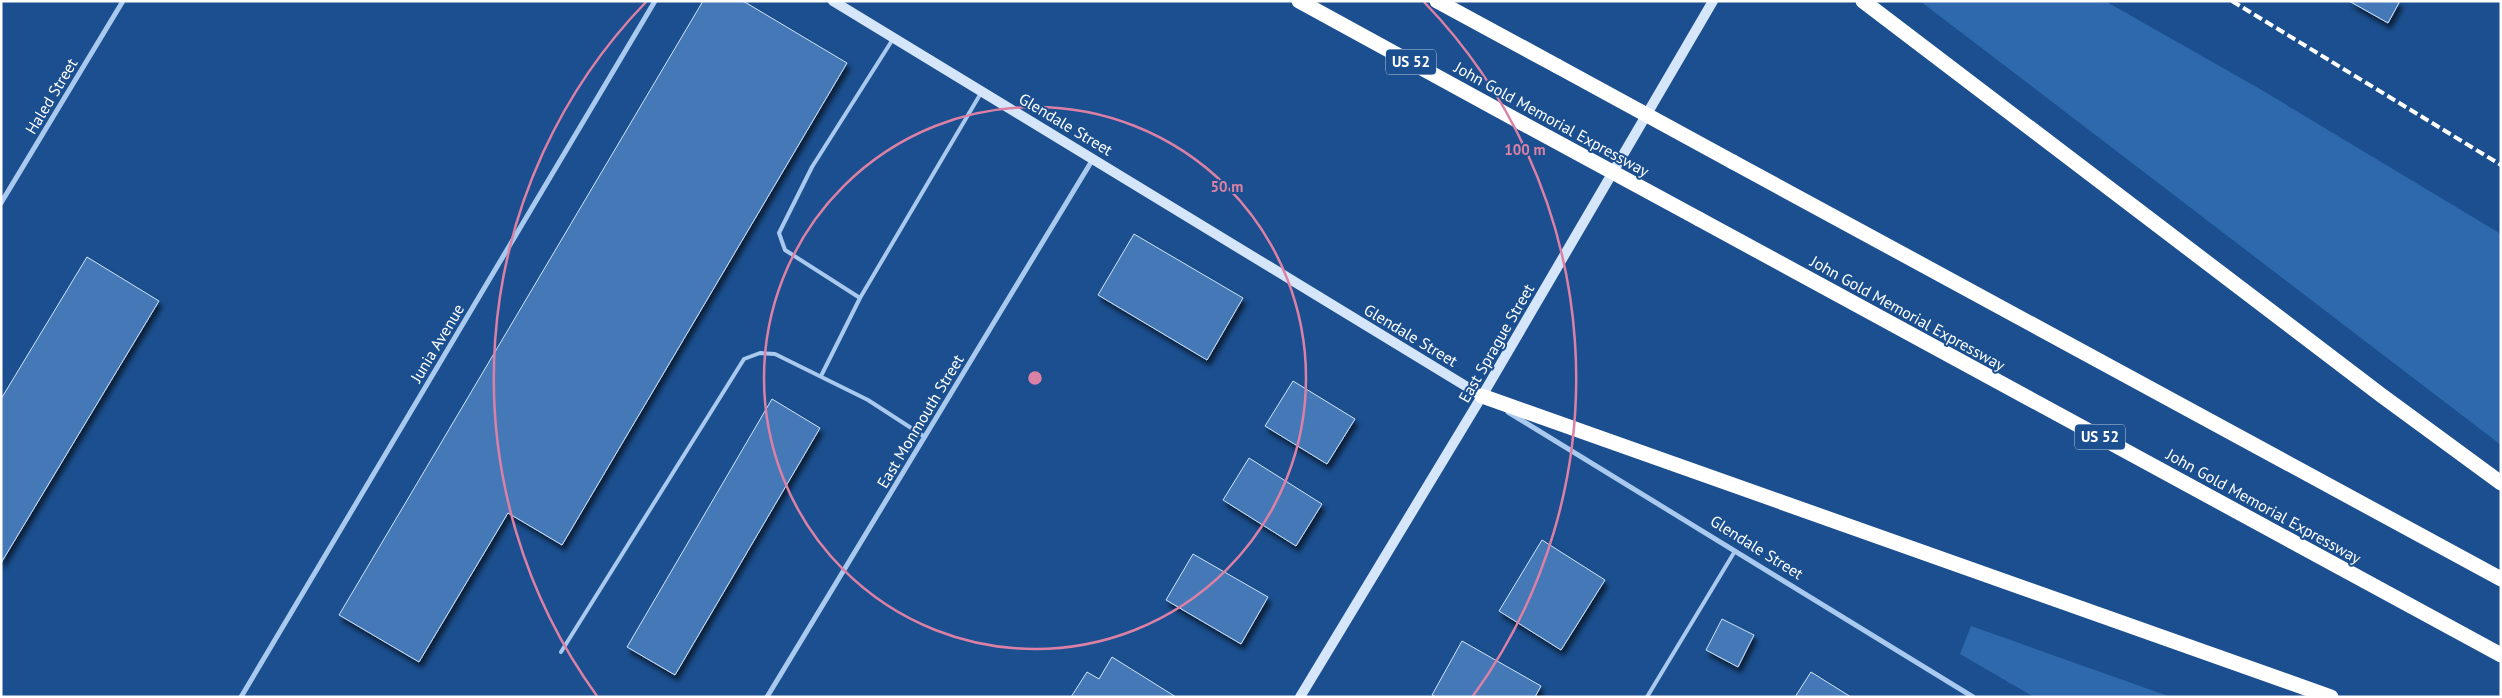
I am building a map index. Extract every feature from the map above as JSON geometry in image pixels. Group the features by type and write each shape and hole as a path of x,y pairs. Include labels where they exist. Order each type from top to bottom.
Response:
{"highway":[{"name":"John Gold Memorial Expressway","path":"1299,1 2501,655"},
{"path":"1437,1 2501,579"},
{"path":"1863,1 2373,389 2501,483"},
{"path":"1482,396 2331,697"}],"main road":[{"name":"Glendale Street","path":"833,1 1482,396"},
{"name":"East Sprague Street","path":"1300,697 1482,396 1713,1"}],"street":[{"name":"Haled Street","path":"1,203 123,1"},
{"name":"Junia Avenue","path":"241,697 655,1"},
{"name":"East Monmouth Street","path":"767,697 1093,158"},
{"name":"Glendale Street","path":"1482,396 1972,697"}],"lane":[{"path":"860,298 785,250 779,233 812,167 893,38"},
{"path":"821,376 860,298 982,91"},
{"path":"561,652 744,359 760,354 775,354 868,400 925,437"},
{"path":"1647,697 1735,551"}],"shaded area":[{"path":"1920,1 2105,1 2260,89 2501,234 2501,445"},
{"path":"1971,626 2171,697 2034,697 1960,654"}],"building":[{"path":"703,1 743,1 847,63 562,545 508,513 419,662 339,615"},
{"path":"2349,1 2400,1 2388,23"},
{"path":"1134,234 1243,298 1207,360 1098,295"},
{"path":"87,257 159,301 1,563 1,399"},
{"path":"1293,381 1355,419 1327,464 1265,426"},
{"path":"772,399 820,428 675,675 627,647"},
{"path":"1249,458 1322,504 1296,546 1223,500"},
{"path":"1542,540 1605,580 1561,650 1499,611"},
{"path":"1193,554 1268,597 1241,644 1166,600"},
{"path":"1722,619 1754,635 1738,667 1706,650"},
{"path":"1462,641 1541,686 1535,697 1436,697 1432,695"},
{"path":"1112,657 1176,697 1071,697 1087,672 1099,679"},
{"path":"1811,672 1851,697 1795,697"}],"railway":[{"path":"2232,1 2501,165"}]}
